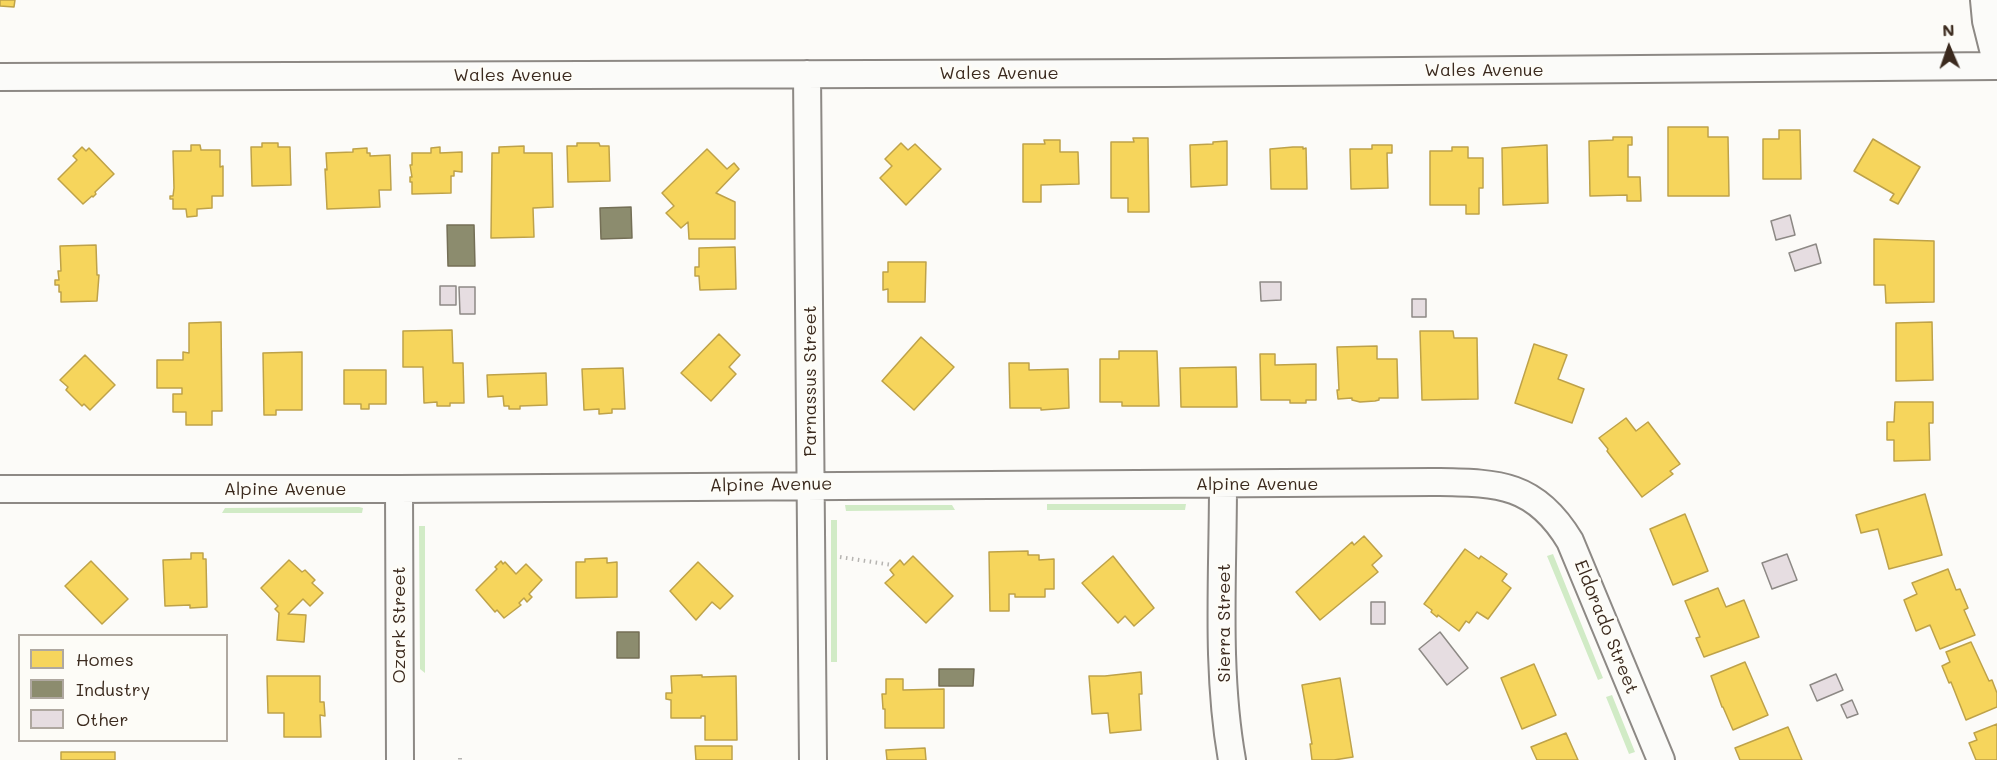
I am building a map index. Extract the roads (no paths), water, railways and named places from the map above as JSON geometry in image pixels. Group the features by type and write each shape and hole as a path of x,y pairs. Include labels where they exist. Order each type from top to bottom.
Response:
{"street":[{"path":"1984,0 1986,21 1997,65"},
{"name":"Wales Avenue","path":"0,78 1997,65"},
{"name":"Parnassus Street","path":"807,74 813,760"},
{"name":"Alpine Avenue","path":"0,489 399,489 1474,482 1499,486 1538,501"},
{"name":"Sierra Street","path":"1223,484 1223,674 1227,730 1232,760"},
{"name":"Ozark Street","path":"399,489 400,760"},
{"name":"Eldorado Street","path":"1538,501 1559,523 1570,541 1661,760"}]}
